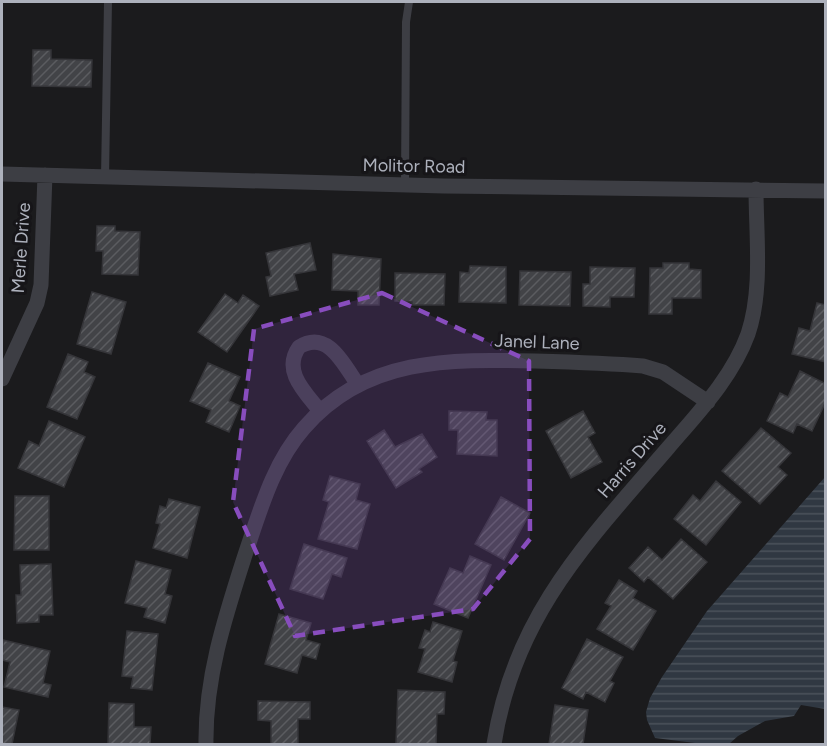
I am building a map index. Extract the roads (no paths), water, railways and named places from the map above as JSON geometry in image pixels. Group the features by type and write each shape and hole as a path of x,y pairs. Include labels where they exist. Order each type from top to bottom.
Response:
{"street":[{"name":"Molitor Road","path":"2,174 405,185 825,191"},
{"name":"Merle Drive","path":"2,379 8,351 37,303 41,285 45,175"},
{"name":"Harris Drive","path":"494,744 513,668 548,596 604,523 708,402 740,352 748,332 756,285 756,189"},
{"path":"320,411 295,375 292,364 299,347 314,341 331,347 358,385"},
{"name":"Janel Lane","path":"206,744 209,688 216,647 264,497 286,454 303,429 320,411 358,385 406,367 445,360 616,363 643,366 663,372 708,402"}],"lane":[{"path":"105,177 108,2"},
{"path":"405,185 406,22 409,2"}]}
